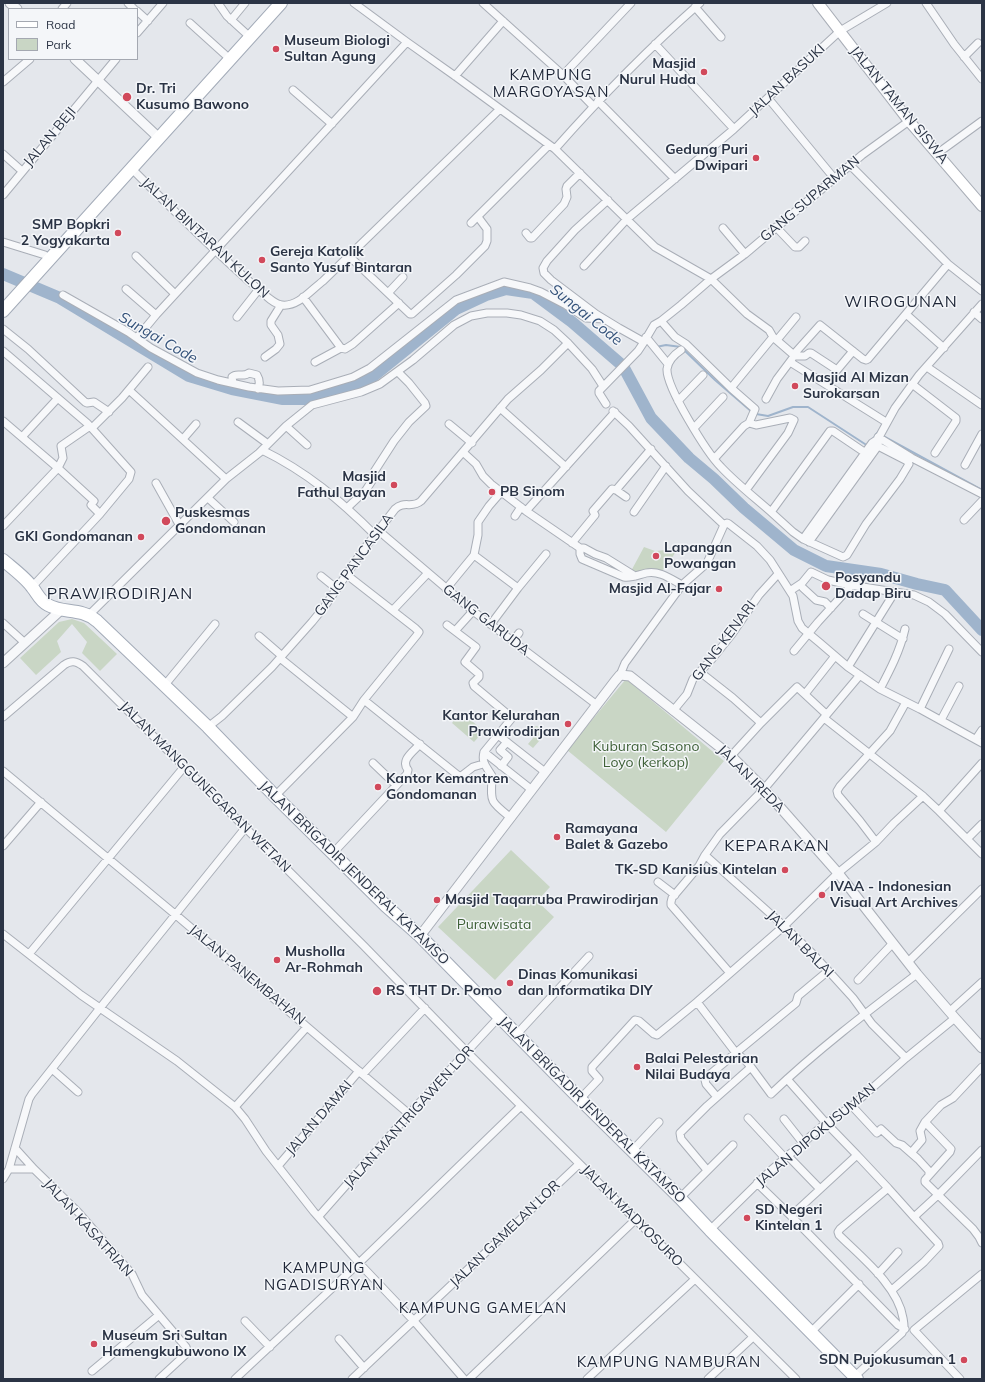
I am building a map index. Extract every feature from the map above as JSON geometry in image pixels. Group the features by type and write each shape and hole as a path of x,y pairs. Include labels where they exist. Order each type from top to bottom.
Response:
{"main road":[{"path":"5,304 282,3"},
{"name":"JALAN TAMAN SISWA","path":"818,3 909,121 981,203"},
{"path":"34,273 45,255 112,180 128,172"},
{"name":"JALAN BRIGADIR JENDERAL KATAMSO","path":"3,560 48,605 89,615 97,621 208,727 386,906 420,936 856,1377"},
{"name":"JALAN BRIGADIR JENDERAL KATAMSO","path":"3,570 27,592 35,591"}],"street":[{"path":"138,32 163,3"},
{"path":"218,3 231,20 251,38"},
{"path":"231,20 246,3"},
{"path":"354,3 552,147 655,247 711,279 747,314 769,330 775,338 795,355 805,356 811,353 836,371 853,351"},
{"path":"483,3 596,103 675,179"},
{"path":"563,75 631,3"},
{"name":"JALAN BASUKI","path":"584,266 627,219 734,129 840,31 887,3"},
{"path":"926,3 954,44 982,79"},
{"path":"472,223 552,147 655,44 697,5 722,37"},
{"path":"138,12 148,21"},
{"path":"455,76 503,21"},
{"path":"190,23 231,60"},
{"path":"137,338 156,315 407,42"},
{"path":"964,57 978,42"},
{"path":"655,44 734,129"},
{"path":"3,82 29,60"},
{"path":"75,60 158,138"},
{"name":"JALAN BEJI","path":"3,195 115,60"},
{"path":"293,90 332,124"},
{"path":"768,98 834,178"},
{"name":"JALAN BINTARAN KULON","path":"128,172 258,289 281,305 292,304 303,297 349,256 500,109"},
{"name":"GANG SUPARMAN","path":"604,384 638,351 654,325 661,321 711,279 745,254 870,149 909,121"},
{"path":"938,153 982,121"},
{"path":"3,154 22,171"},
{"path":"850,165 948,264 982,291"},
{"path":"526,233 530,238 532,238 560,209 566,202 568,186 580,173"},
{"path":"608,200 575,230 547,261 544,268 544,273 551,280 604,319 645,340 668,364"},
{"path":"349,256 410,314 416,312 485,246 488,229 478,217"},
{"path":"776,227 795,247 799,247 805,241"},
{"path":"723,228 745,254"},
{"path":"3,242 45,255"},
{"path":"136,256 176,294"},
{"path":"766,398 777,379 795,355 820,326 863,359 868,359 948,264"},
{"path":"388,293 403,277"},
{"path":"63,295 191,371 209,378 278,392 310,390 353,377 370,368 456,300 504,282 541,292 566,305 586,318 604,319"},
{"path":"126,289 156,315"},
{"path":"237,317 258,289"},
{"path":"303,297 341,348"},
{"path":"315,362 341,348 345,350 399,303"},
{"path":"806,541 868,455 886,422 912,384 982,304"},
{"path":"265,357 280,344 278,335 271,325 271,321 281,305"},
{"path":"974,312 982,319"},
{"path":"89,615 226,479 262,450 286,426 312,405 361,392 380,384 398,372 457,323 471,316 479,314 507,313 528,317 546,325 568,343 604,384 599,392 606,404"},
{"path":"906,314 944,348"},
{"path":"731,388 775,338 796,317"},
{"path":"661,321 675,337 686,344 755,409 749,423 744,426 714,459"},
{"path":"3,329 28,349 85,402 94,402 109,412"},
{"name":"GANG PANCASILA","path":"208,727 231,707 281,657 326,606 357,558 398,506 402,504 415,504 420,502 464,453 508,399 541,370 568,343"},
{"path":"681,350 676,353 668,364 667,373 671,388 714,459 732,478 793,532 806,541 843,556 847,555 866,524 900,479 908,464 877,441"},
{"path":"3,351 90,426 129,468 131,474 126,483 35,591"},
{"path":"790,362 886,422"},
{"path":"3,526 58,468 63,458 61,446 109,412 148,367"},
{"path":"927,367 981,403"},
{"path":"347,508 366,490 375,476 374,472 394,441 409,422 426,406 409,383 398,372"},
{"path":"233,383 232,377 234,375 246,376 253,374 257,375 259,379 260,384 258,389"},
{"path":"678,401 703,375"},
{"path":"912,384 956,418 956,421 936,453"},
{"path":"129,390 226,479"},
{"path":"694,428 723,397"},
{"path":"22,437 58,398"},
{"path":"500,408 566,467"},
{"path":"515,516 566,467 614,412 629,426 688,491 724,525"},
{"path":"746,490 794,422 793,419 790,418 778,422 756,425 749,423"},
{"path":"3,420 94,501 91,505 100,514"},
{"path":"238,422 268,444"},
{"path":"778,422 789,431"},
{"path":"183,439 196,424"},
{"path":"449,424 472,443"},
{"path":"286,426 307,445"},
{"path":"771,512 830,431 868,455"},
{"path":"965,465 982,434"},
{"path":"877,441 982,494"},
{"path":"616,490 650,449"},
{"name":"GANG GARUDA","path":"262,450 275,456 328,492 428,573 472,611 597,705"},
{"path":"464,453 478,466 484,476 524,509 580,548 584,548 601,556 636,576"},
{"path":"634,512 666,466"},
{"path":"156,483 180,526"},
{"path":"572,543 595,515 593,511 612,489 626,497"},
{"path":"446,590 474,555 478,535 478,522 488,506 502,491"},
{"path":"208,498 234,522"},
{"path":"964,520 982,501"},
{"path":"724,525 727,523 729,524 757,546 770,560 790,592 798,621 802,628 848,667 880,689 979,741 982,730"},
{"path":"420,936 597,705 620,674 625,663 682,585 709,560 724,525"},
{"path":"580,548 581,556 585,560 624,576 636,576 656,572 682,585"},
{"path":"491,624 546,554"},
{"path":"474,555 518,588"},
{"path":"790,592 802,583 811,572 828,580 850,585 914,595 929,602 945,614 982,652"},
{"path":"393,610 428,573"},
{"name":"GANG KENARI","path":"673,711 687,694 693,679 732,634 762,591 778,574"},
{"path":"275,796 353,717 364,700 418,633 417,629 347,575"},
{"path":"321,576 337,588"},
{"path":"803,588 816,600 825,602 831,608"},
{"path":"794,651 848,588"},
{"path":"848,667 891,598"},
{"path":"3,663 62,609"},
{"path":"455,631 472,611"},
{"path":"863,614 903,639"},
{"path":"3,623 25,643"},
{"path":"164,686 215,624"},
{"path":"447,625 476,647 465,662 479,674 474,686 511,717 511,719 484,752 483,764 492,776 492,800 511,818"},
{"path":"880,689 893,664 903,639 905,629"},
{"path":"512,641 519,633"},
{"path":"259,636 281,657 353,717"},
{"path":"920,709 949,649"},
{"path":"805,694 835,656"},
{"name":"JALAN MANGGUNEGARAN WETAN","path":"3,717 59,668 71,662 78,662 425,1008"},
{"path":"700,672 733,698 761,723"},
{"name":"JALAN IREDA","path":"620,674 630,676 731,756 764,789 838,873 917,974 982,1048"},
{"path":"730,973 671,905 671,902 675,894 699,866 720,834 764,789 860,676"},
{"path":"941,720 960,686"},
{"path":"731,756 797,687 825,716 869,754 939,810 982,854"},
{"path":"364,700 461,778 473,766 483,764"},
{"path":"876,842 837,792 840,786 890,731 906,702"},
{"path":"498,735 545,772"},
{"path":"501,766 508,757 500,750 506,742"},
{"path":"333,852 408,772 405,762 420,744"},
{"path":"484,752 532,790"},
{"path":"373,762 396,785"},
{"path":"939,810 982,763"},
{"path":"29,954 184,767"},
{"path":"3,771 176,915 246,828"},
{"path":"580,1099 599,1079 592,1071 592,1067 634,1021 639,1021 654,1034 658,1035 784,926 838,873 876,842 923,796"},
{"path":"3,846 41,802"},
{"path":"967,839 982,824"},
{"name":"JALAN BALAI","path":"705,855 784,926 828,971 872,1024 906,1058"},
{"path":"658,882 675,894"},
{"path":"908,962 981,893"},
{"name":"JALAN PANEMBAHAN","path":"3,1179 9,1169 30,1099 100,1008 176,915 409,1114"},
{"path":"3,934 71,988 177,1061 235,1107 295,1188 359,1263 414,1321 464,1379"},
{"path":"858,980 892,943"},
{"path":"516,1034 589,956"},
{"path":"717,1097 706,1084 706,1080 796,1002 798,996 828,971"},
{"path":"697,1002 736,1053 751,1067 771,1094 865,1014 917,974"},
{"path":"906,1058 952,1015 981,985"},
{"name":"JALAN MADYOSURO","path":"425,1008 468,1053 796,1379"},
{"name":"JALAN DAMAI","path":"278,1166 361,1073 425,1008"},
{"name":"JALAN MANTRIGAWEN LOR","path":"319,1216 409,1114 468,1053 499,1017"},
{"path":"235,1107 307,1027"},
{"name":"JALAN DIPOKUSUMAN","path":"710,1230 757,1183 786,1157 826,1123 852,1106 906,1058"},
{"path":"707,1170 681,1138 680,1133 751,1067"},
{"path":"911,1153 922,1140 920,1131 925,1122 941,1105 952,1098 982,1067"},
{"path":"52,1069 78,1092"},
{"path":"787,1079 826,1123 933,1237 939,1246 924,1262 892,1290"},
{"path":"235,1379 359,1263 521,1106"},
{"path":"852,1106 877,1133 881,1129 896,1143 902,1145 929,1171 929,1174"},
{"path":"748,1118 820,1190"},
{"path":"784,1119 803,1143"},
{"path":"632,1150 659,1122"},
{"path":"925,1122 951,1149 950,1152 929,1174 925,1182 939,1194 973,1229 982,1243"},
{"path":"680,1198 733,1144"},
{"name":"JALAN KASATRIAN","path":"15,1148 78,1212 132,1274 142,1295 186,1347 187,1350 185,1355 159,1379"},
{"path":"914,1217 982,1150"},
{"path":"791,1216 857,1156"},
{"name":"JALAN GAMELAN LOR","path":"352,1379 579,1164"},
{"name":"JALAN KASATRIAN","path":"9,1169 34,1169"},
{"path":"757,1183 859,1284 898,1325 905,1329"},
{"path":"888,1188 838,1232 839,1235 892,1290 900,1305 905,1329"},
{"path":"469,1379 636,1220"},
{"path":"878,1274 898,1252"},
{"path":"960,1379 914,1330 982,1274"},
{"path":"587,1379 695,1279"},
{"path":"811,1332 859,1284"},
{"path":"92,1371 159,1315"},
{"path":"244,1321 270,1347"},
{"path":"856,1377 905,1329"},
{"path":"708,1379 753,1337"},
{"path":"339,1339 364,1368"}],"green space":[{"name":"Lapangan Powangan","path":"644,547 655,551 678,549 663,570 630,573"},
{"path":"72,619 84,623 117,654 100,671 82,653 87,642 72,624 57,641 61,652 36,675 20,658 59,622"},
{"name":"Kuburan Sasono Loyo (kerkop)","path":"626,679 724,761 666,832 567,750"},
{"path":"461,712 484,731 474,742 452,723"},
{"path":"537,726 544,732 536,737 540,740 533,748 528,744 533,738 524,730"},
{"name":"Purawisata","path":"511,850 550,887 537,901 554,917 495,980 438,927"}],"waterway":[{"name":"Sungai Code","path":"3,274 60,298 189,376 232,389 283,399 307,399 327,395 348,388 372,377 456,309 486,295 506,289 533,293 572,322 623,366 651,418 689,458 714,479 744,508 794,550 826,566 881,574 945,590 982,630"},
{"path":"656,347 666,345 681,347 715,380 752,412"},
{"path":"756,414 768,416 793,407 808,407 868,446"},
{"path":"873,439 877,433"},
{"path":"883,436 982,490"}],"place":[{"name":"Museum Biologi Sultan Agung","path":"276,49"},
{"name":"Masjid Nurul Huda","path":"704,72"},
{"name":"Dr. Tri Kusumo Bawono","path":"127,97"},
{"name":"Gedung Puri Dwipari","path":"756,158"},
{"name":"SMP Bopkri 2 Yogyakarta","path":"118,233"},
{"name":"Gereja Katolik Santo Yusuf Bintaran","path":"262,260"},
{"name":"Masjid Al Mizan Surokarsan","path":"795,386"},
{"name":"Masjid Fathul Bayan","path":"394,485"},
{"name":"PB Sinom","path":"492,492"},
{"name":"Puskesmas Gondomanan","path":"166,521"},
{"name":"GKI Gondomanan","path":"141,537"},
{"name":"Lapangan Powangan","path":"656,556"},
{"name":"Posyandu Dadap Biru","path":"826,586"},
{"name":"Masjid Al-Fajar","path":"719,589"},
{"name":"Kantor Kelurahan Prawirodirjan","path":"568,724"},
{"name":"Kantor Kemantren Gondomanan","path":"378,787"},
{"name":"Ramayana Balet & Gazebo","path":"557,837"},
{"name":"TK-SD Kanisius Kintelan","path":"785,870"},
{"name":"IVAA - Indonesian Visual Art Archives","path":"822,895"},
{"name":"Masjid Taqarruba Prawirodirjan","path":"437,900"},
{"name":"Musholla Ar-Rohmah","path":"277,960"},
{"name":"Dinas Komunikasi dan Informatika DIY","path":"510,983"},
{"name":"RS THT Dr. Pomo","path":"377,991"},
{"name":"Balai Pelestarian Nilai Budaya","path":"637,1067"},
{"name":"SD Negeri Kintelan 1","path":"747,1218"},
{"name":"Museum Sri Sultan Hamengkubuwono IX","path":"94,1344"},
{"name":"SDN Pujokusuman 1","path":"964,1360"}],"district":[{"name":"KAMPUNG MARGOYASAN","path":"551,84"},
{"name":"WIROGUNAN","path":"901,302"},
{"name":"PRAWIRODIRJAN","path":"120,594"},
{"name":"KEPARAKAN","path":"777,846"},
{"name":"KAMPUNG NGADISURYAN","path":"324,1276"},
{"name":"KAMPUNG GAMELAN","path":"483,1308"},
{"name":"KAMPUNG NAMBURAN","path":"669,1362"}]}
